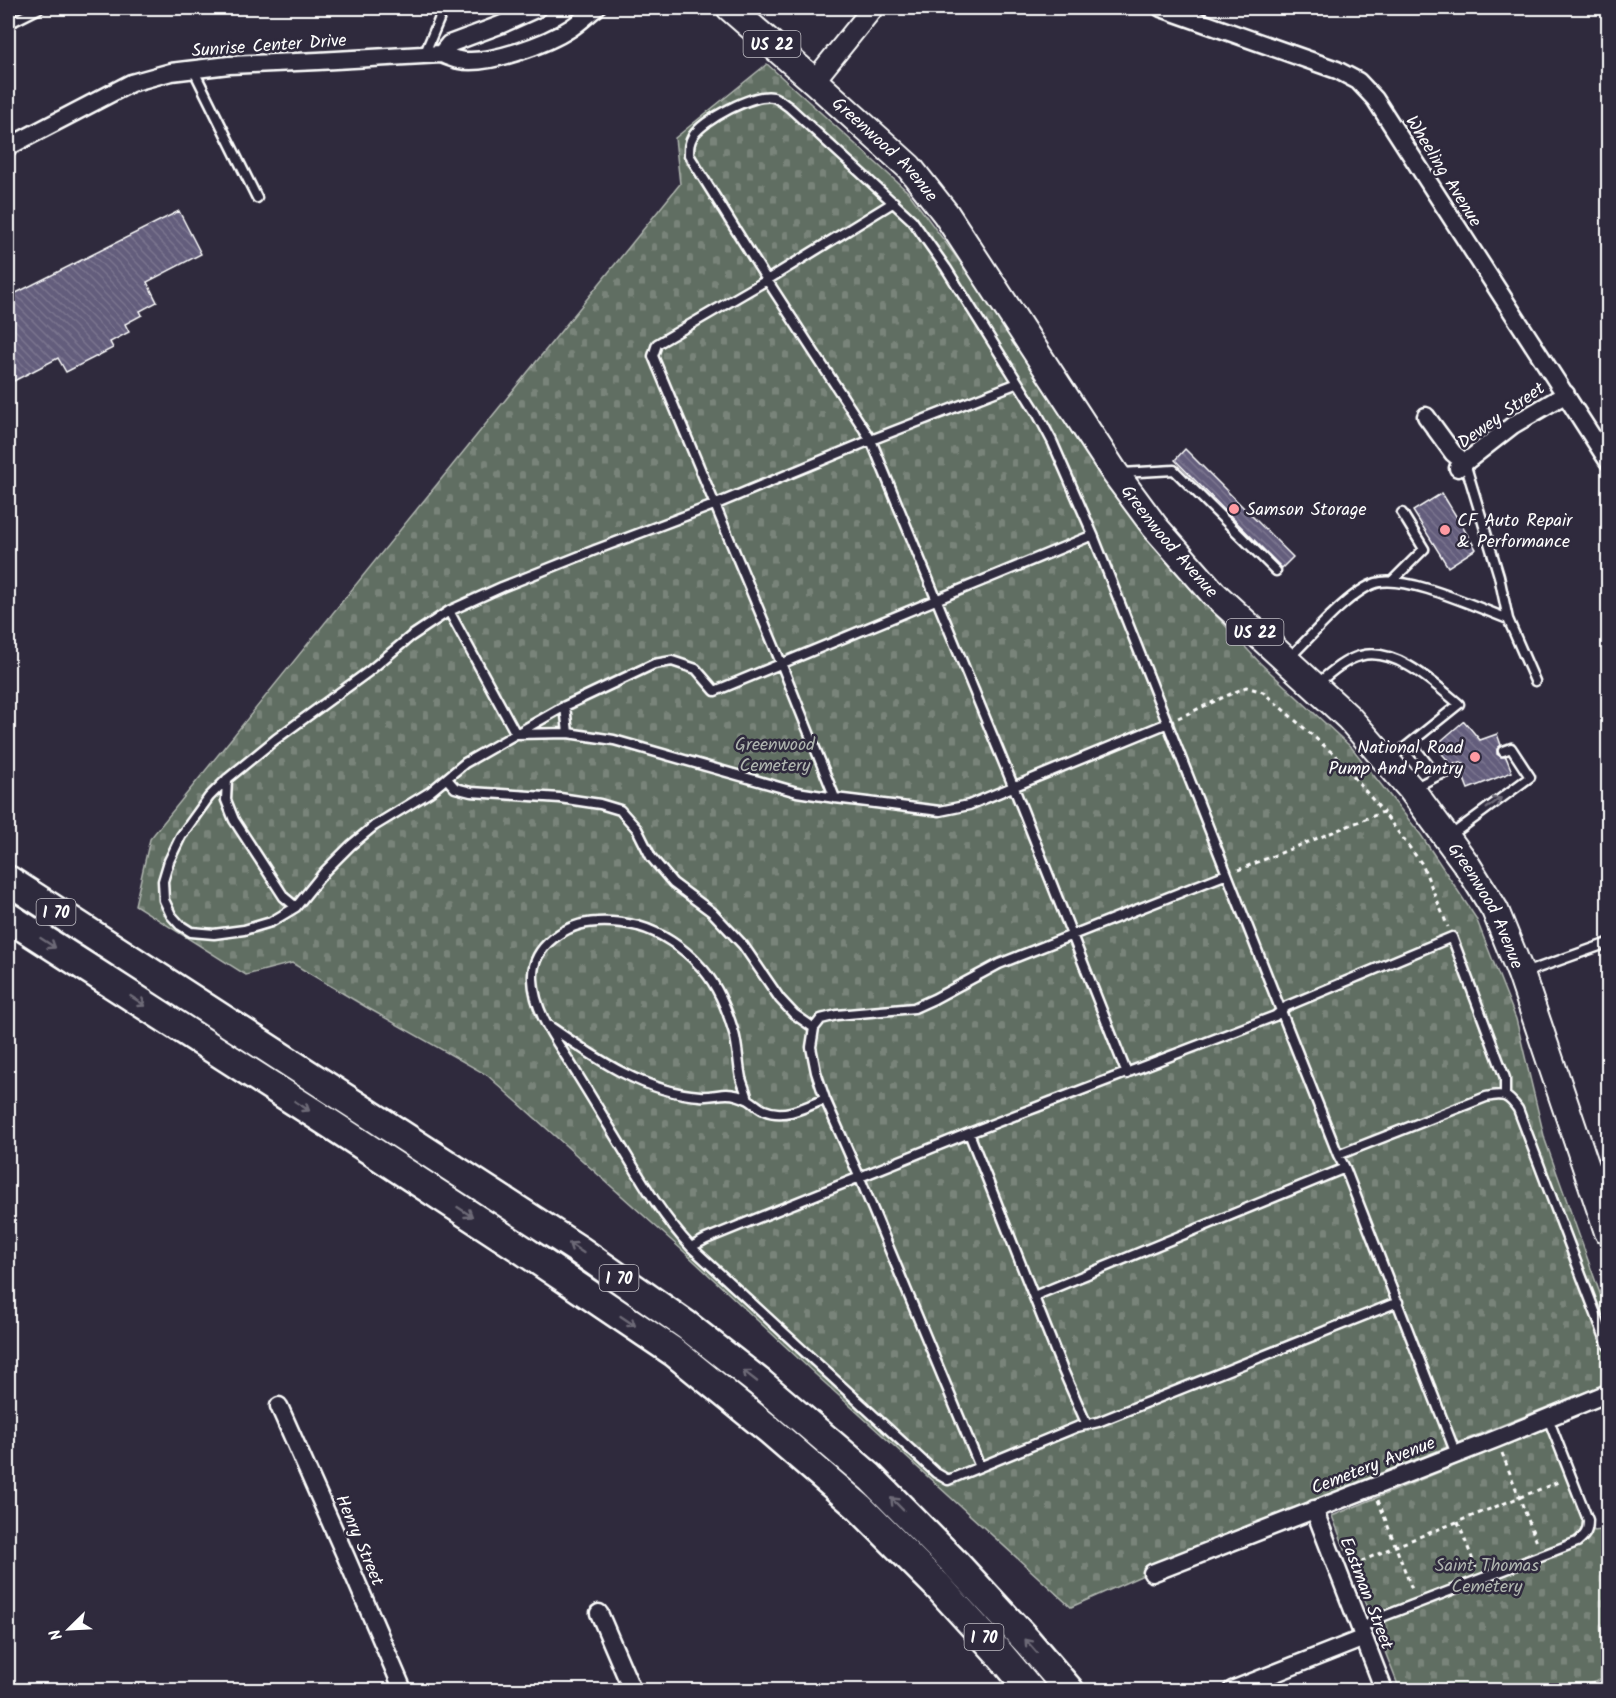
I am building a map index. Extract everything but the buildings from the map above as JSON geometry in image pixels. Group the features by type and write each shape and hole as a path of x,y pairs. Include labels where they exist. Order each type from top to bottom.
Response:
{"highway":[{"name":"I 70","path":"8,880 569,1243 686,1325 760,1383 870,1477 955,1563 1069,1690"},
{"name":"I 70","path":"8,917 524,1250 674,1352 859,1507 937,1585 1030,1690"}],"main road":[{"name":"US 22","path":"730,8 814,81"},
{"name":"Greenwood Avenue","path":"814,81 909,167 946,214 1115,473 1155,527 1213,594 1349,718 1411,789 1467,865 1495,910 1521,974 1608,1232"}],"street":[{"name":"Sunrise Center Drive","path":"441,54 449,44 500,26 538,8"},
{"name":"Sunrise Center Drive","path":"8,147 131,83 171,72 230,64 318,62 441,54 461,61 507,55 536,45 570,28 596,8"},
{"path":"814,81 873,8"},
{"name":"Wheeling Avenue","path":"1161,8 1309,59 1358,81 1375,99 1608,461"},
{"name":"Dewey Street","path":"1462,465 1513,425 1566,394"},
{"path":"1426,416 1462,465"},
{"name":"Cemetery Avenue","path":"1152,1573 1608,1393"},
{"name":"Henry Street","path":"279,1406 403,1690"},
{"name":"Eastman Street","path":"1314,1509 1383,1690"},
{"path":"598,1613 632,1690"},
{"path":"1232,1690 1362,1634"}],"lane":[{"path":"8,24 40,8"},
{"path":"424,55 444,8"},
{"path":"193,69 257,198"},
{"path":"1127,1074 1014,788 871,440 689,155 689,145 694,135 710,120 749,100 774,97 789,107 912,219 1037,412 1093,535 1398,1302 1456,1454"},
{"path":"835,798 653,356 657,344 894,202"},
{"path":"1018,383 502,587 449,611 410,637 368,672 276,739 227,779 209,797 181,836 169,861 163,881 164,900 171,915 191,932 214,934 244,930 271,922 296,907 325,871 374,826 430,792 465,763 565,706 654,664 672,662 696,669 716,691 1093,535"},
{"path":"1462,465 1499,576 1508,620 1536,681"},
{"path":"1115,473 1174,470 1276,571"},
{"path":"1392,580 1424,549 1402,513"},
{"path":"1287,661 1349,598 1375,584 1392,580 1435,591 1508,620"},
{"path":"449,611 516,734"},
{"path":"1314,686 1342,665 1360,656 1375,654 1397,660 1423,674 1459,704 1388,761"},
{"path":"565,706 568,732"},
{"path":"516,734 568,732 614,740 797,792 940,811 969,805 1014,788 1168,723"},
{"path":"1411,743 1437,776"},
{"path":"1447,838 1530,777 1510,748 1503,751"},
{"path":"1411,789 1460,768"},
{"path":"227,779 226,800 234,820 284,897 296,907"},
{"path":"447,780 455,788 471,792 560,798 600,804 620,810 637,829 651,857 673,883 712,912 743,945 780,999 794,1014 814,1028"},
{"path":"980,1467 825,1099 811,1047 814,1028 821,1019 837,1015 914,1008 999,964 1227,874"},
{"path":"748,1099 741,1079 734,1034 725,1009 713,983 699,964 679,948 639,927 616,922 595,922 573,927 554,937 543,948 534,963 533,979 545,1023 650,1196 677,1233 936,1473 948,1480 1077,1427 1109,1418 1398,1302"},
{"path":"691,1247 859,1176 1275,1016 1287,1006 1452,938 1505,1078 1505,1095"},
{"path":"1521,974 1608,943"},
{"path":"545,1023 606,1064 669,1092 701,1096 728,1094 748,1099 763,1110 777,1114 796,1111 825,1099"},
{"path":"1338,1155 1486,1097 1505,1095 1511,1099 1518,1109 1608,1346"},
{"path":"969,1133 1062,1368 1087,1425"},
{"path":"1034,1296 1345,1168"},
{"path":"1362,1634 1379,1618 1577,1542 1585,1536 1588,1530 1588,1520 1548,1418"},
{"path":"1603,1690 1608,1688"}],"path":[{"path":"1168,723 1246,687 1263,692 1337,757 1383,812 1422,864 1452,938"},
{"path":"1227,874 1383,812"},
{"path":"1496,1439 1542,1555"},
{"path":"1338,1572 1396,1546 1571,1478"},
{"path":"1373,1487 1417,1602"},
{"path":"1458,1522 1480,1578"}],"green space":[{"name":"Greenwood Cemetery","path":"767,64 908,192 977,285 1086,455 1170,566 1260,663 1352,748 1421,835 1476,918 1516,1019 1545,1140 1608,1316 1608,1383 1308,1502 1071,1607 681,1249 487,1075 292,963 246,975 135,905 150,839 680,184 675,138"},
{"name":"Saint Thomas Cemetery","path":"1552,1426 1594,1531 1608,1529 1608,1677 1573,1690 1400,1690 1332,1516"}],"place":[{"name":"Samson Storage","path":"1234,509"},
{"name":"CF Auto Repair & Performance","path":"1445,530"},
{"name":"National Road Pump And Pantry","path":"1475,757"}]}
